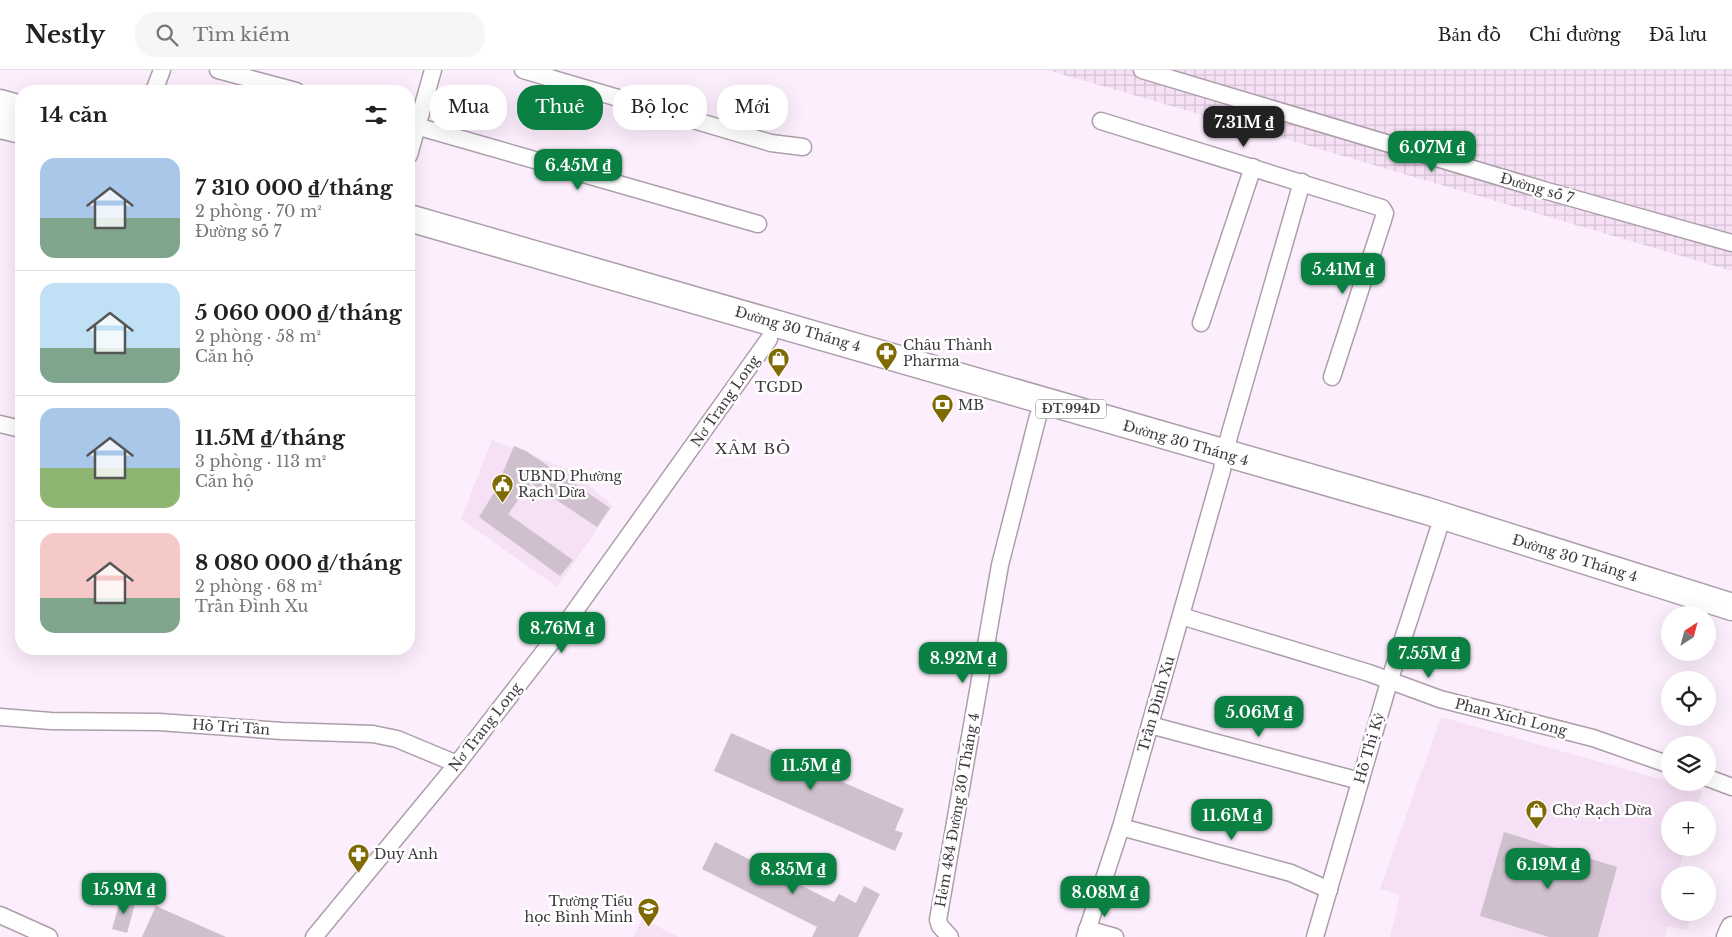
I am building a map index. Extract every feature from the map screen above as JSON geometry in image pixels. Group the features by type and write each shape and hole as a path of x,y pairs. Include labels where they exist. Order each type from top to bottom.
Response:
{"main road":[{"path":"0,103 15,107"},
{"path":"0,125 15,129"},
{"name":"Đường 30 Tháng 4","path":"415,220 770,331"},
{"name":"Đường 30 Tháng 4","path":"415,235 800,339 1223,462 1675,606"},
{"name":"Đường 30 Tháng 4","path":"800,339 1038,416 1428,512 1732,606"},
{"path":"1716,619 1732,624"},
{"path":"1728,937 1732,928"}],"street":[{"path":"156,85 162,70"},
{"path":"218,70 274,85"},
{"path":"415,120 433,70"},
{"path":"523,70 771,143 803,147"},
{"name":"Đường số 7","path":"1142,70 1547,191 1732,243"},
{"path":"1101,121 1377,205 1385,213 1332,377"},
{"path":"415,126 758,224"},
{"path":"1201,323 1253,167"},
{"name":"Trần Đình Xu","path":"1086,933 1121,827 1302,182"},
{"name":"Nơ Trang Long","path":"314,937 458,764 605,572 770,331"},
{"name":"Hẻm 484 Đường 30 Tháng 4","path":"950,937 940,926 938,920 1000,565 1038,416"},
{"path":"0,424 15,427"},
{"name":"Hồ Thị Kỷ","path":"1315,937 1389,682 1438,531"},
{"name":"Phan Xích Long","path":"1181,616 1370,673 1389,682 1440,699 1593,738 1661,762"},
{"name":"Hồ Tri Tân","path":"0,718 50,721 159,722 282,731 373,734 397,739 458,764"},
{"path":"1150,725 1360,781"},
{"path":"1716,781 1732,787"},
{"path":"1121,827 1291,873 1329,890"},
{"path":"0,915 49,937"},
{"path":"1086,933 1115,937"}],"shaded area":[{"path":"1047,70 1732,70 1732,271 1289,140"},
{"path":"492,440 573,471 613,506 557,587 461,519"},
{"name":"Chợ Rạch Dừa","path":"1441,717 1661,779 1661,791 1702,791 1699,801 1661,801 1661,856 1683,856 1680,866 1661,866 1661,921 1689,921 1687,930 1668,926 1665,937 1390,937 1400,895 1380,889"},
{"name":"Trường Tiểu học Bình Minh","path":"642,919 679,937 633,937"}],"building":[{"name":"UBND Phường Rạch Dừa","path":"514,446 526,451 610,508 597,527 531,483 508,514 573,560 560,576 479,517 495,491"},
{"path":"731,733 904,809 895,830 903,833 895,851 714,771"},
{"path":"1504,832 1617,867 1598,937 1549,937 1480,916"},
{"path":"715,842 834,902 839,894 856,903 864,886 880,894 858,937 812,937 817,927 702,869"},
{"path":"121,897 136,901 127,933 112,929"},
{"path":"156,906 226,937 142,937"}],"place":[{"name":"Châu Thành Pharma","path":"887,372"},
{"name":"TGDD","path":"779,378"},
{"name":"MB","path":"942,424"},
{"name":"UBND Phường Rạch Dừa","path":"502,503"},
{"name":"Chợ Rạch Dừa","path":"1536,829"},
{"name":"Duy Anh","path":"358,873"},
{"name":"Trường Tiểu học Bình Minh","path":"649,928"}],"district":[{"name":"XÂM BỒ","path":"753,449"}]}
